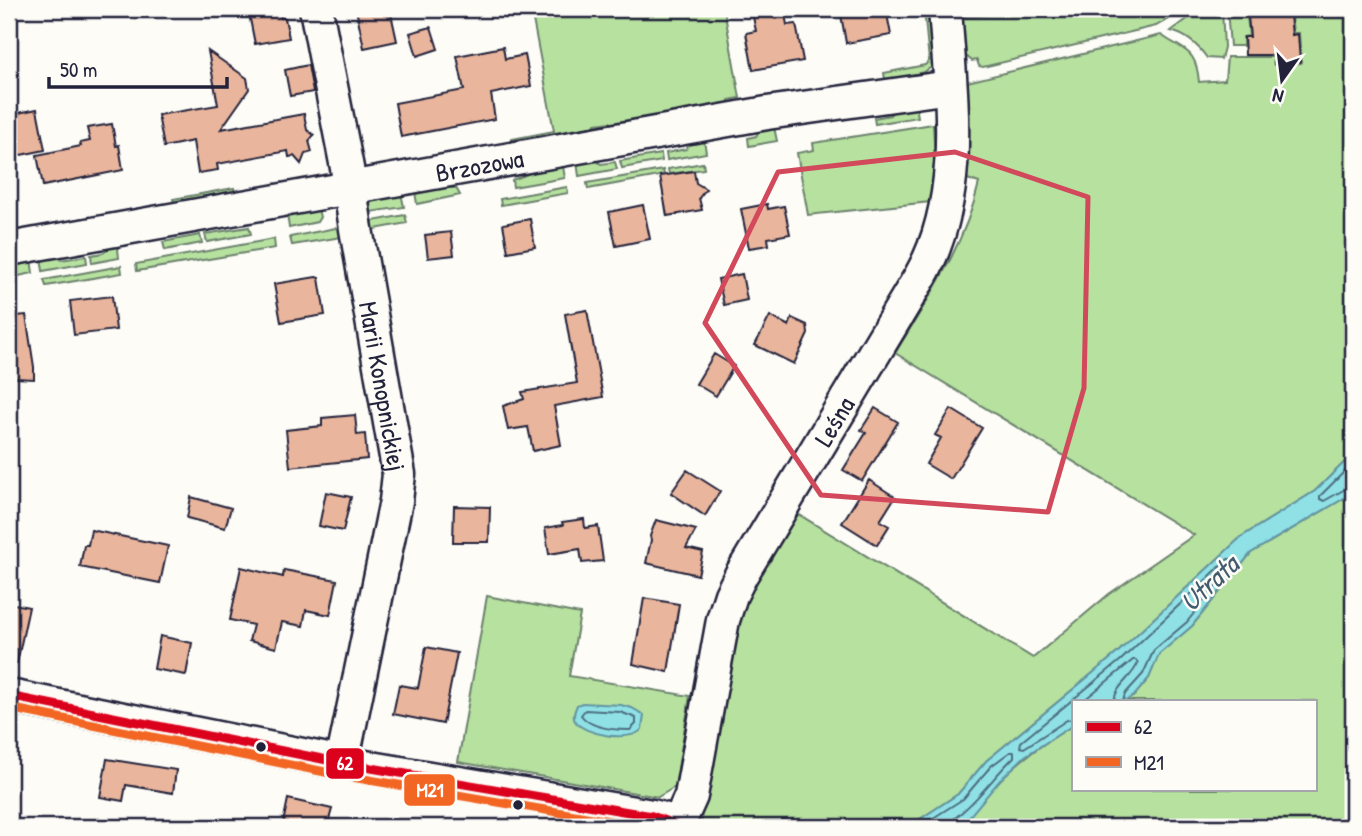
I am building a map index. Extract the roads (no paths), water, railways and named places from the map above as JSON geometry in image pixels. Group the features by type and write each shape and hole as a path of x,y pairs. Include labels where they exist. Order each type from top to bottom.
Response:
{"street":[{"name":"Marii Konopnickiej","path":"316,9 399,474 396,501 342,763"},
{"name":"Leśna","path":"679,826 691,796 723,620 731,595 913,288 934,247 949,186 950,87 945,9"},
{"name":"Brzozowa","path":"9,249 767,113 950,87"},
{"path":"9,696 342,763 652,816 679,826"}],"water":[{"name":"Utrata","path":"1353,454 1353,493 1251,553 1192,626 1159,654 1149,678 1134,696 1127,700 1072,700 1072,726 1025,756 1000,780 969,817 953,827 896,827 917,821 958,794 986,761 1116,654 1241,537 1315,491"},
{"path":"582,703 632,708 644,715 642,729 628,736 608,736 588,730 574,719 577,705"}]}
